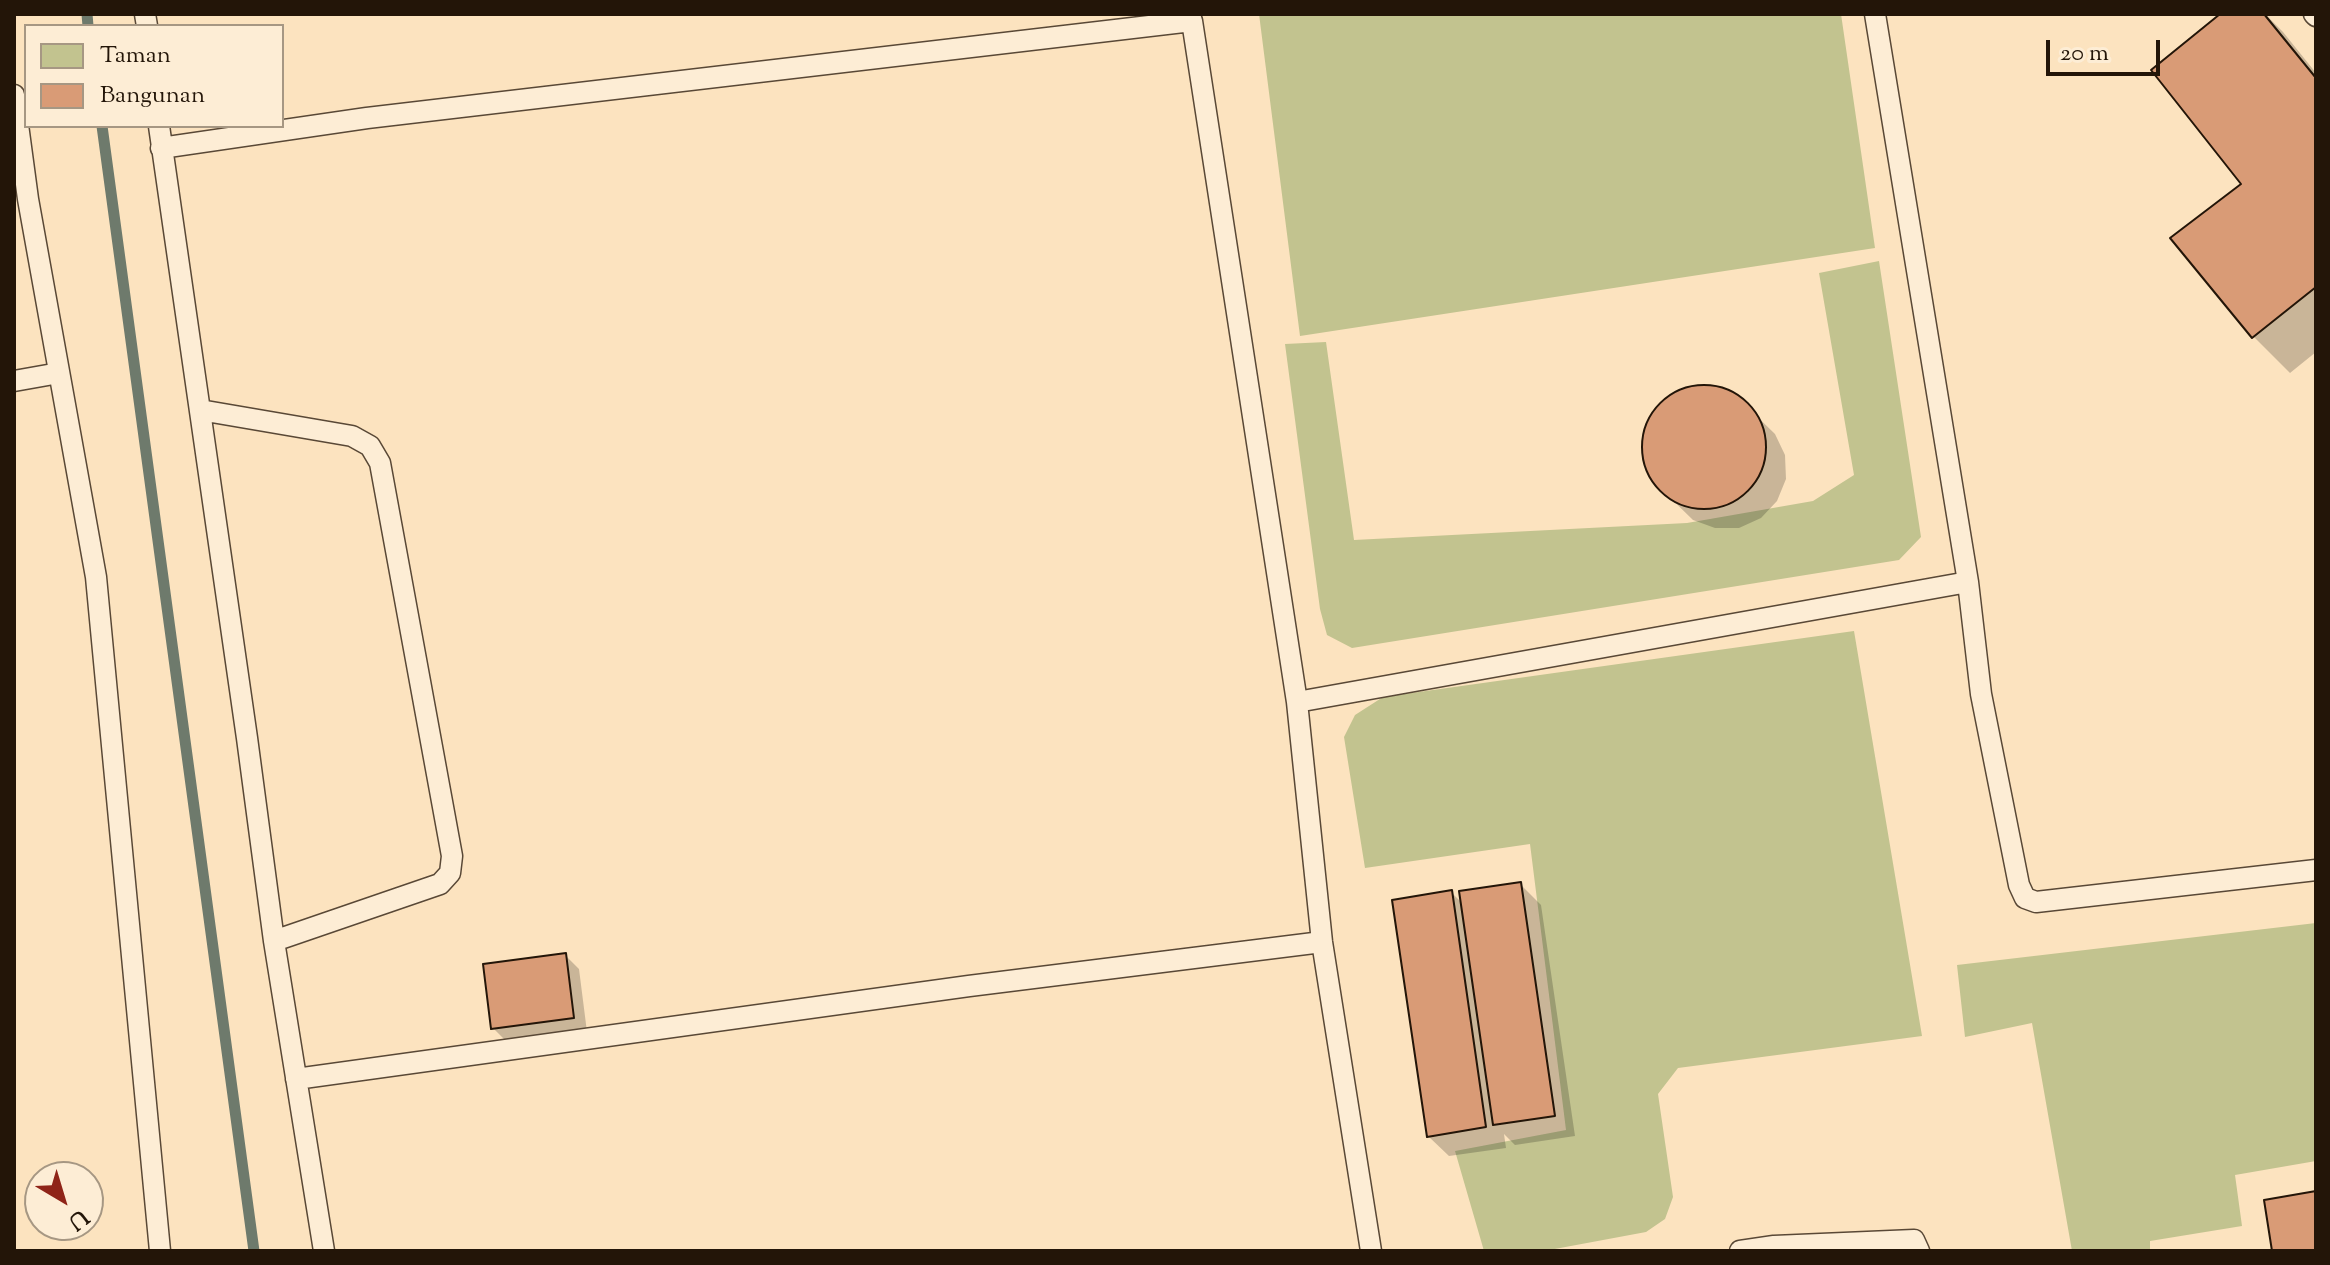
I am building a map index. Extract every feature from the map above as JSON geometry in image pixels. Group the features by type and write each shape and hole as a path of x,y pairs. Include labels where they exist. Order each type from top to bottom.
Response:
{"lane":[{"path":"1875,14 1968,582 1981,694 2019,885 2025,898 2036,902 2316,870"},
{"path":"161,148 383,116 1191,17 1297,702 1322,942 1371,1251"},
{"path":"14,95 28,199 96,577 160,1251"},
{"path":"159,128 274,941 324,1251"},
{"path":"14,381 59,373"},
{"path":"200,410 352,436 370,446 380,463 452,856 450,873 440,884 274,941"},
{"path":"1297,702 1968,582"},
{"path":"296,1079 969,986 1322,942"},
{"path":"1740,1251 1774,1246 1914,1240 1919,1251"}],"green space":[{"path":"1259,14 1841,14 1875,248 1300,336"},
{"path":"1879,261 1921,537 1899,560 1352,648 1327,635 1320,609 1285,344 1326,342 1354,540 1687,523 1813,501 1854,475 1819,273"},
{"path":"1854,631 1922,1036 1678,1068 1658,1094 1673,1197 1665,1219 1646,1232 1544,1251 1484,1251 1455,1151 1566,1130 1530,844 1365,868 1344,737 1355,715 1383,697"},
{"path":"2316,923 2316,1161 2235,1175 2242,1226 2150,1241 2150,1251 2072,1251 2032,1023 1965,1037 1957,965"}],"building":[{"path":"2220,14 2264,14 2316,78 2316,287 2252,338 2170,238 2241,184 2151,70"},
{"path":"1704,385 1728,390 1748,403 1761,423 1766,447 1761,471 1748,491 1728,504 1704,509 1680,504 1660,491 1647,471 1642,447 1647,423 1660,403 1680,390"},
{"path":"1521,882 1555,1116 1493,1125 1459,891"},
{"path":"1452,890 1486,1127 1427,1137 1392,900"},
{"path":"566,953 574,1018 491,1029 483,964"},
{"path":"2316,1191 2316,1251 2272,1251 2264,1200"}],"waterway":[{"path":"87,14 88,24"},
{"path":"102,128 254,1251"}]}
